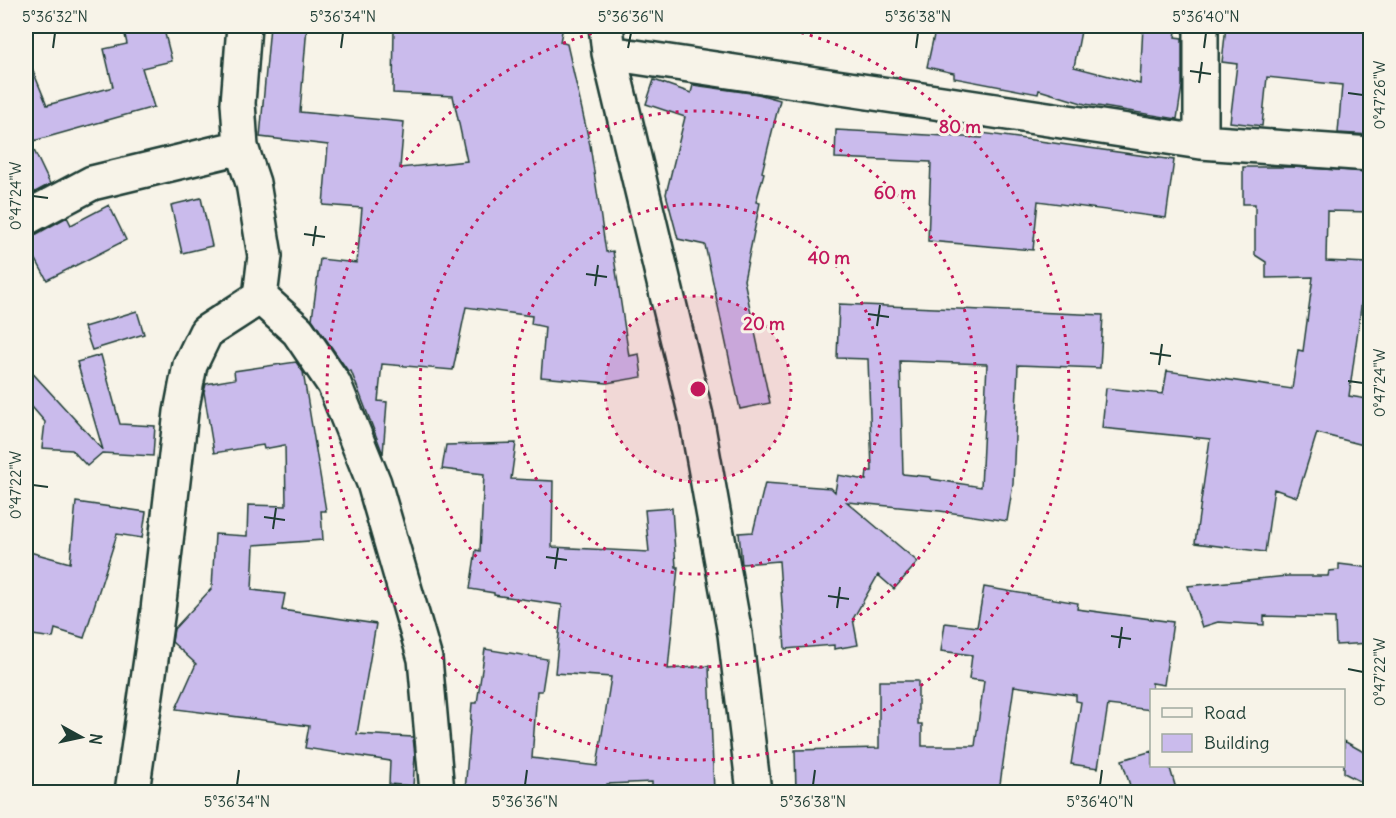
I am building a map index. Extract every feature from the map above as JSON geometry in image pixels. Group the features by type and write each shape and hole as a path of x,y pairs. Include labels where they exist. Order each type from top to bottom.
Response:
{"street":[{"path":"244,26 238,103 241,147 253,183 265,256 260,297"},
{"path":"1200,26 1201,142"},
{"path":"754,792 735,634 696,416 607,39 1201,142 1371,154"},
{"path":"26,218 92,183 241,147"},
{"path":"132,792 158,610 181,412 190,365 206,332 260,297"},
{"path":"260,297 298,331 334,384 374,483 424,659 437,792"}],"building":[{"path":"123,26 163,26 172,61 142,68 154,107 30,142 50,184 26,197 26,54 47,105 113,87 104,49 127,44"},
{"path":"270,26 307,26 300,112 404,122 400,168 467,161 453,96 393,93 394,26 563,26 560,42 567,44 590,145 606,252 613,251 629,356 639,354 642,377 607,383 541,377 545,327 531,324 532,316 466,307 453,370 382,364 378,401 387,402 383,454 351,371 348,371 312,319 320,259 357,263 362,208 323,205 328,145 260,137"},
{"path":"936,26 1082,26 1074,67 1140,84 1143,26 1177,26 1175,37 1182,38 1182,86 1177,119 1085,104 1039,90 1038,94 954,78 954,73 927,67"},
{"path":"1226,26 1371,26 1371,135 1338,133 1342,85 1267,77 1262,126 1230,122 1237,64 1222,62"},
{"path":"654,80 691,93 693,85 758,94 780,100 756,202 760,203 744,280 770,403 740,409 705,245 678,239 666,194 685,117 646,104"},
{"path":"836,130 982,138 982,133 1174,160 1166,218 1038,201 1033,250 928,241 931,162 835,158"},
{"path":"1243,167 1293,167 1371,172 1371,212 1327,211 1326,261 1367,263 1349,396 1368,399 1367,404 1371,405 1371,447 1317,433 1297,497 1274,489 1265,552 1195,543 1210,439 1102,428 1106,388 1163,394 1167,371 1292,389 1298,350 1303,351 1313,277 1266,278 1266,262 1255,255 1255,204 1243,204"},
{"path":"201,198 212,246 182,253 171,205"},
{"path":"109,205 126,240 47,280 26,237 35,235 67,217 71,225"},
{"path":"839,304 1103,315 1100,368 1018,365 1013,484 1007,521 940,511 847,502 918,562 894,589 878,575 853,619 858,645 834,649 834,645 785,649 779,561 742,564 739,533 753,532 765,483 831,488 835,492 838,475 866,480 867,471 872,471 868,359 837,358","holes":["900,361 987,364 981,487 903,474"]},
{"path":"137,311 144,334 92,350 84,327"},
{"path":"101,355 120,424 155,426 153,456 102,453 87,466 72,450 42,448 45,422 26,400 26,366 103,450 77,362"},
{"path":"296,362 303,372 326,511 321,511 323,540 254,545 252,590 285,594 282,610 376,624 357,734 413,737 415,756 413,786 389,784 390,761 305,748 309,726 176,709 196,664 172,642 174,629 212,588 215,534 247,536 248,505 286,506 285,445 264,449 263,445 214,453 204,392 206,384 235,379 234,371"},
{"path":"516,443 511,479 553,481 552,547 649,552 645,510 672,508 676,567 678,567 668,669 709,666 714,792 652,792 652,782 607,784 606,792 465,792 472,703 477,703 485,649 547,659 542,691 537,691 532,758 597,766 611,677 555,673 562,605 470,589 476,550 480,551 484,474 442,469 446,445"},
{"path":"76,502 146,512 142,538 117,534 84,638 55,629 53,638 26,634 26,551 70,563"},
{"path":"1339,564 1371,568 1371,643 1336,645 1335,618 1264,616 1264,625 1218,622 1202,627 1188,586 1287,576 1328,576 1329,571 1339,570"},
{"path":"984,587 1078,603 1077,609 1173,622 1164,685 1152,683 1150,710 1108,705 1098,768 1071,764 1081,702 1076,701 1076,695 1014,686 999,791 796,792 795,750 879,748 879,681 918,681 918,724 922,724 922,746 975,746 984,681 969,679 972,655 941,651 945,623 977,627"},
{"path":"1345,742 1371,756 1371,787 1344,773"},
{"path":"1150,752 1150,767 1170,767 1177,792 1132,792 1122,760"}]}
